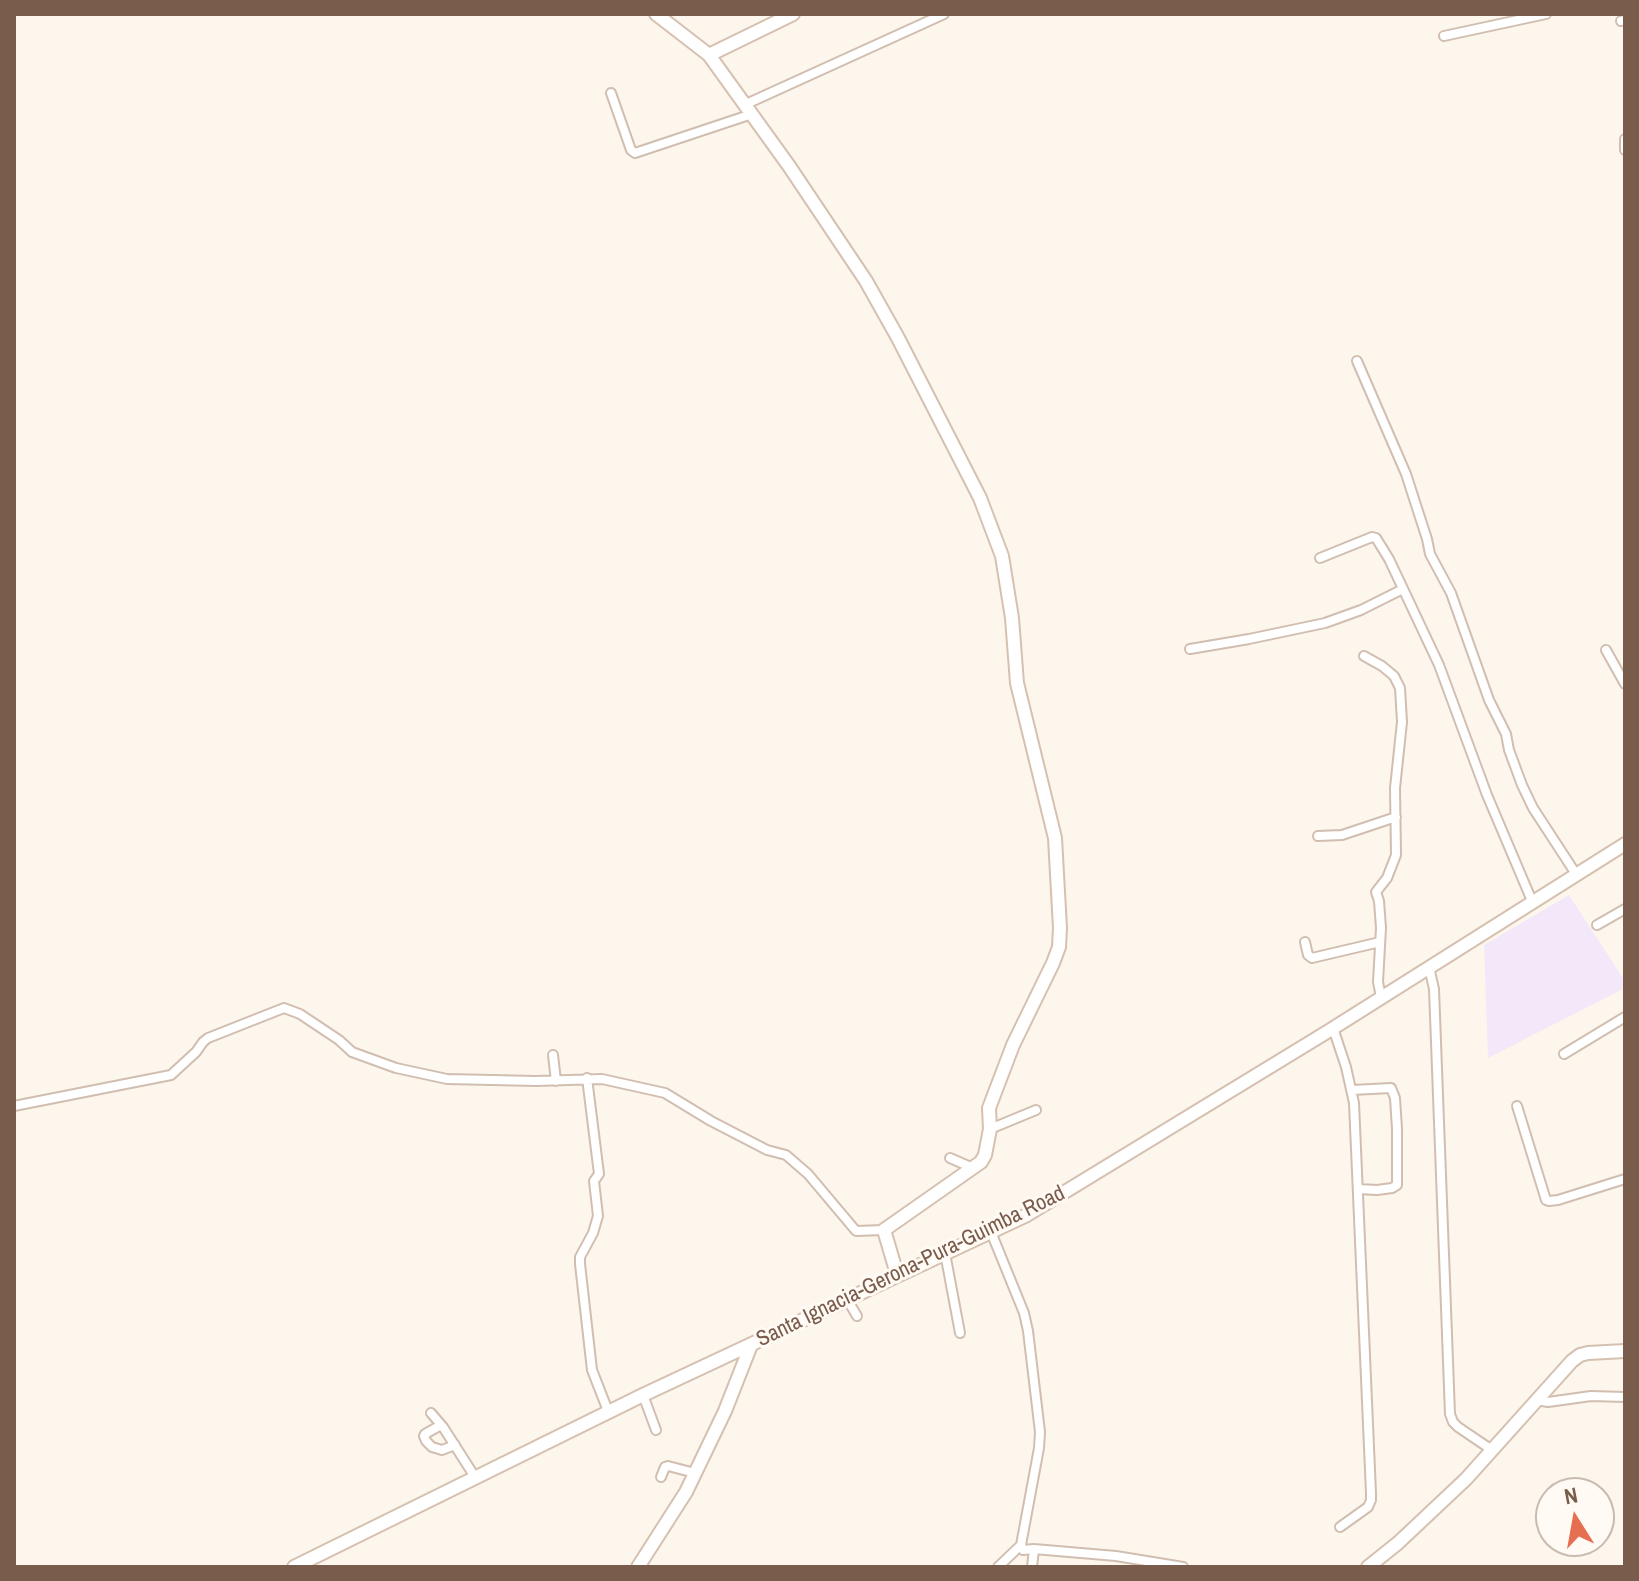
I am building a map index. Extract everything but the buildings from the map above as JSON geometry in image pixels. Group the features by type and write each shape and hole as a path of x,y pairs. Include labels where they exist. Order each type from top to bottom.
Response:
{"street":[{"path":"14,1106 171,1075 208,1038 284,1008 300,1014 352,1052 396,1068 447,1079 602,1079 665,1093 767,1150 786,1155 808,1174 856,1231 884,1230 981,1162 990,1129 989,1108 1013,1045 1053,963 1059,947 1060,928 1055,838 1017,683 1012,618 1002,556 980,498 866,281 709,55 656,14"},
{"path":"709,55 793,14"},
{"path":"611,93 631,150 635,153 748,110 944,14"},
{"path":"1444,36 1546,14"},
{"path":"1625,139 1625,150"},
{"path":"1357,361 1406,474 1430,554 1451,593 1489,700 1503,726 1522,785 1533,808 1576,874"},
{"path":"1320,558 1376,538 1439,665 1487,795 1532,901"},
{"path":"1190,649 1325,623 1361,610 1403,589"},
{"path":"1606,650 1625,684"},
{"path":"1364,656 1390,671 1400,688 1402,722 1395,788 1395,860 1376,892 1379,901 1378,982 1381,997"},
{"path":"1318,836 1342,835 1396,817"},
{"name":"Santa Ignacia-Gerona-Pura-Guimba Road","path":"294,1567 608,1411 1054,1200 1625,844"},
{"path":"1597,925 1625,909"},
{"path":"1305,942 1308,955 1312,958 1380,942"},
{"path":"1429,967 1434,989 1450,1414 1458,1427 1492,1450"},
{"path":"1564,1054 1625,1017"},
{"path":"1333,1028 1352,1090 1356,1131 1371,1500 1368,1507 1340,1527"},
{"path":"553,1055 556,1081"},
{"path":"587,1078 599,1174 594,1181 598,1216 580,1257 580,1264 592,1370 608,1411"},
{"path":"1352,1090 1391,1088 1395,1098 1397,1129 1397,1185 1377,1190 1358,1189"},
{"path":"1517,1106 1546,1200 1558,1200 1625,1179"},
{"path":"990,1129 1036,1110"},
{"path":"950,1158 973,1168"},
{"path":"884,1230 897,1274"},
{"path":"991,1232 1024,1313 1040,1432 1021,1545 998,1567"},
{"path":"945,1253 960,1333"},
{"path":"847,1299 857,1316"},
{"path":"638,1567 686,1492 725,1411 751,1345"},
{"path":"1368,1567 1455,1489 1580,1355 1625,1351"},
{"path":"643,1395 656,1430"},
{"path":"1537,1400 1548,1402 1611,1395 1625,1397"},
{"path":"431,1413 475,1477"},
{"path":"441,1425 425,1434 426,1441 442,1450 455,1445"},
{"path":"661,1477 668,1466 695,1473"},
{"path":"1021,1545 1023,1550 1116,1556 1183,1567"},
{"path":"1032,1567 1034,1549"}],"shaded area":[{"path":"1569,895 1625,981 1625,988 1488,1058 1484,945"}]}
